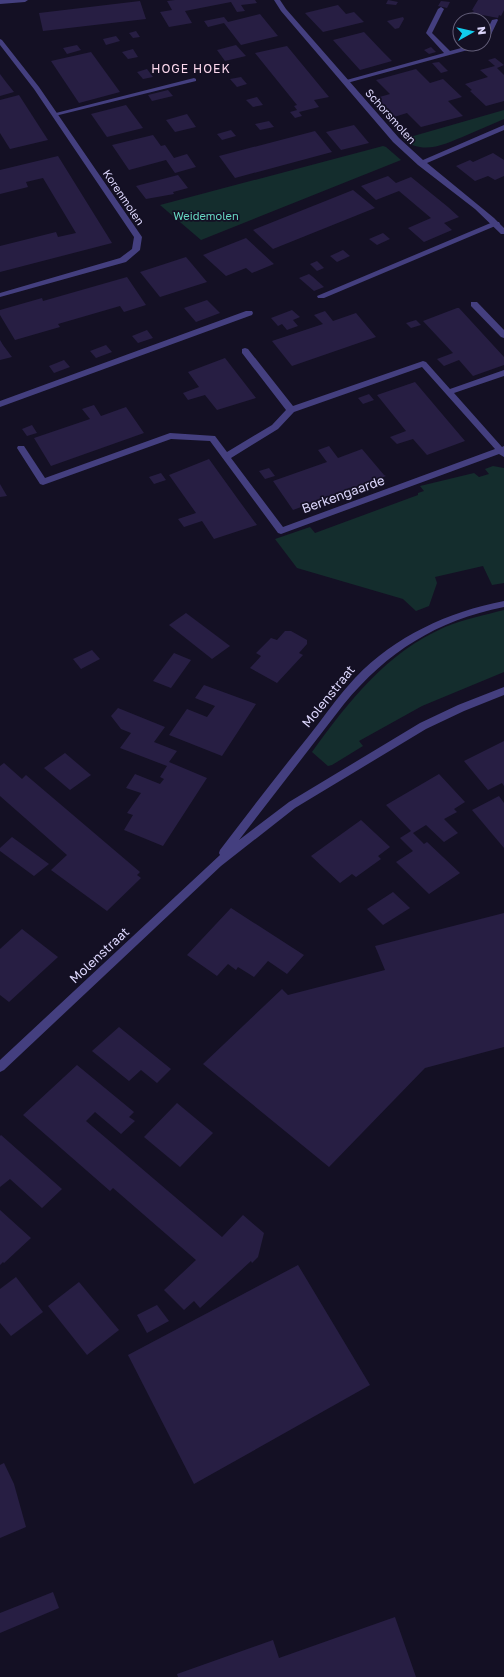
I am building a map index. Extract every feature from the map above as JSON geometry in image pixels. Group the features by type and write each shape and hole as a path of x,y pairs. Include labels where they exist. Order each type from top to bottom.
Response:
{"street":[{"path":"0,2 24,0"},
{"name":"Schorsmolen","path":"277,0 283,10 390,134 418,160 504,232"},
{"path":"441,9 429,33 449,54"},
{"path":"345,82 484,44 495,20"},
{"name":"Korenmolen","path":"0,41 37,88 138,237 136,250 123,260 0,295"},
{"path":"55,114 194,80"},
{"path":"418,160 504,127"},
{"path":"321,296 496,224"},
{"path":"474,304 504,335"},
{"path":"0,404 248,313"},
{"path":"245,351 291,410"},
{"name":"Berkengaarde","path":"21,448 43,482 170,436 212,438 226,457 281,531 503,451 423,364 291,410 274,427 226,457"},
{"path":"448,392 504,373"},
{"name":"Molenstraat","path":"217,863 342,700 367,671 390,652 434,626 454,617 504,604"},
{"name":"Molenstraat","path":"0,1067 217,863 292,805 346,771 423,726 461,708 504,691"}],"green space":[{"path":"504,110 504,119 442,145 426,148 418,147 403,139"},
{"name":"Weidemolen","path":"383,146 401,160 201,240 160,205"},
{"path":"493,466 504,468 504,583 492,585 483,566 435,577 437,583 429,606 416,611 403,599 297,568 275,539 310,527 315,533 418,495 418,493 424,491 420,486 474,473 479,477 489,474 485,469"},
{"path":"504,610 504,672 422,706 359,741 363,746 332,765 328,766 312,752 340,715 370,680 405,650 424,638 452,624"}],"building":[{"path":"255,0 257,3 241,5 245,11 237,12 231,2 185,11 192,23 169,27 160,12 172,10 167,1"},
{"path":"388,0 398,2 396,5 386,4"},
{"path":"478,0 504,0 504,10 498,18 492,17 492,12 473,12 474,11 472,10"},
{"path":"140,1 146,19 43,31 39,13"},
{"path":"441,1 450,2 447,8 438,6"},
{"path":"338,5 346,14 354,12 364,22 323,32 305,13"},
{"path":"260,14 278,36 241,45 224,23 208,27 204,21 224,17 228,22"},
{"path":"403,17 404,19 399,28 395,29 387,21"},
{"path":"136,31 140,37 133,38 129,33"},
{"path":"364,32 392,61 360,70 333,40"},
{"path":"116,36 120,41 106,45 103,39"},
{"path":"77,45 81,50 67,54 63,48"},
{"path":"236,45 246,56 225,61 217,50"},
{"path":"287,46 329,97 314,100 319,107 299,112 302,116 295,118 290,112 297,110 294,106 297,105 255,53"},
{"path":"431,47 436,52 429,54 424,50"},
{"path":"133,49 138,57 128,59 122,52"},
{"path":"91,52 120,92 79,103 51,61"},
{"path":"495,58 504,65 497,68 504,75 504,101 486,106 470,91 472,90 465,84 488,77 480,70 495,66 488,60"},
{"path":"439,62 448,71 441,73 432,63"},
{"path":"147,69 153,77 143,79 137,72"},
{"path":"416,69 430,83 443,79 462,97 448,101 463,116 421,127 407,113 394,117 376,98 390,94 376,80"},
{"path":"0,74 6,82 14,92 0,96"},
{"path":"241,77 247,84 237,87 230,79"},
{"path":"168,90 173,96 152,101 148,95"},
{"path":"19,95 48,140 10,149 0,133 0,100"},
{"path":"257,97 263,105 253,107 246,100"},
{"path":"126,105 143,128 107,137 91,114"},
{"path":"187,114 196,127 175,132 166,120"},
{"path":"269,121 274,127 260,130 255,124"},
{"path":"354,125 369,143 341,150 326,132"},
{"path":"231,130 236,136 222,140 217,134"},
{"path":"315,131 332,152 235,178 219,156"},
{"path":"153,135 161,146 165,145 174,158 187,154 196,167 175,173 166,160 129,170 112,145"},
{"path":"493,153 504,160 504,176 495,180 488,176 475,181 456,166 470,160 473,162"},
{"path":"58,156 112,243 0,272 0,246 56,232 58,237 76,233 43,178 26,182 28,187 0,194 0,170"},
{"path":"178,175 188,188 173,192 174,194 146,199 136,186"},
{"path":"388,176 396,183 411,177 448,207 459,217 444,223 452,230 424,242 408,228 431,218 399,191 376,200 361,186"},
{"path":"353,190 375,208 273,249 253,230"},
{"path":"383,233 390,239 377,245 369,239"},
{"path":"246,238 274,264 252,273 246,268 226,276 203,255"},
{"path":"343,250 350,256 337,262 330,256"},
{"path":"186,257 207,282 160,297 140,272"},
{"path":"317,261 324,268 317,271 310,264"},
{"path":"309,274 324,287 314,291 299,278"},
{"path":"127,277 146,305 124,312 120,306 58,324 60,327 15,340 0,315 0,310 42,298 43,301"},
{"path":"207,300 220,313 196,322 184,308"},
{"path":"459,308 504,357 504,365 473,376 459,360 444,366 437,359 453,353 423,321"},
{"path":"292,310 300,317 293,320 298,326 287,330 282,324 278,326 271,318"},
{"path":"325,311 333,321 356,313 376,337 292,366 272,341 323,324 314,315"},
{"path":"416,320 421,325 411,328 406,323"},
{"path":"147,330 153,338 138,343 132,336"},
{"path":"0,340 3,345 12,357 0,360"},
{"path":"106,345 112,352 96,358 90,351"},
{"path":"225,358 256,398 217,410 205,395 188,400 183,393 199,387 188,372"},
{"path":"64,360 70,367 54,373 49,366"},
{"path":"415,382 465,441 427,455 413,439 397,444 390,437 406,431 377,395"},
{"path":"369,394 374,400 363,404 358,398"},
{"path":"94,405 101,416 126,407 144,433 51,466 34,438 90,419 82,409"},
{"path":"32,425 37,433 27,436 22,429"},
{"path":"329,446 338,458 362,449 386,476 293,510 273,481 327,462 318,450"},
{"path":"209,459 257,525 214,539 202,521 184,527 178,519 196,513 169,475"},
{"path":"269,468 275,476 265,479 259,471"},
{"path":"161,473 166,480 154,484 149,477"},
{"path":"0,484 7,496 0,497"},
{"path":"186,613 230,646 212,659 169,625"},
{"path":"285,631 291,631 307,640 307,644 299,653 303,655 277,683 250,668 261,656 256,653 271,638 277,640"},
{"path":"92,650 100,659 81,669 73,659"},
{"path":"174,653 191,660 171,688 153,681"},
{"path":"204,685 256,704 222,756 169,735 187,709 207,717 215,706 195,698"},
{"path":"118,708 165,727 154,742 177,751 169,762 207,778 163,846 124,830 133,815 127,813 141,793 126,788 135,774 160,784 164,779 160,777 167,766 120,748 131,733 121,729 111,716"},
{"path":"504,741 504,786 502,783 488,790 464,761"},
{"path":"65,753 91,775 70,790 44,768"},
{"path":"4,763 22,779 26,775 140,872 137,875 141,878 107,911 51,870 67,855 0,796 0,766"},
{"path":"439,774 465,802 454,809 457,812 444,819 458,833 444,842 426,825 413,833 424,844 427,842 460,873 429,894 396,862 413,851 400,838 411,831 386,805"},
{"path":"499,796 504,803 504,848 472,810"},
{"path":"361,820 390,847 378,856 381,859 356,877 352,874 340,883 311,856"},
{"path":"12,837 49,864 34,876 0,851 0,848"},
{"path":"393,892 410,908 383,925 367,909"},
{"path":"231,908 304,955 287,974 268,961 254,977 238,967 236,970 228,964 217,976 187,955"},
{"path":"504,913 504,1047 425,1068 329,1167 203,1064 282,989 288,995 385,970 375,946"},
{"path":"22,929 58,957 9,1002 0,995 0,949"},
{"path":"119,1027 171,1069 157,1083 141,1070 129,1081 92,1051"},
{"path":"77,1065 134,1112 129,1117 135,1121 121,1134 95,1112 86,1121 222,1237 243,1215 264,1233 258,1257 252,1263 251,1261 200,1308 194,1301 184,1310 164,1290 196,1260 113,1188 110,1191 23,1115"},
{"path":"177,1103 213,1133 180,1167 144,1137"},
{"path":"1,1135 62,1189 42,1208 10,1179 0,1187"},
{"path":"0,1210 31,1238 0,1265"},
{"path":"298,1265 370,1385 194,1484 128,1355"},
{"path":"16,1277 43,1312 11,1336 0,1323 0,1289"},
{"path":"79,1282 119,1330 87,1355 48,1306"},
{"path":"157,1305 169,1321 147,1333 137,1315"},
{"path":"4,1463 14,1484 26,1527 0,1538 0,1465"},
{"path":"53,1592 59,1608 0,1633 0,1613"},
{"path":"395,1617 416,1677 178,1677 177,1674 273,1640 279,1658"}],"district":[{"name":"HOGE HOEK","path":"191,68"}]}
